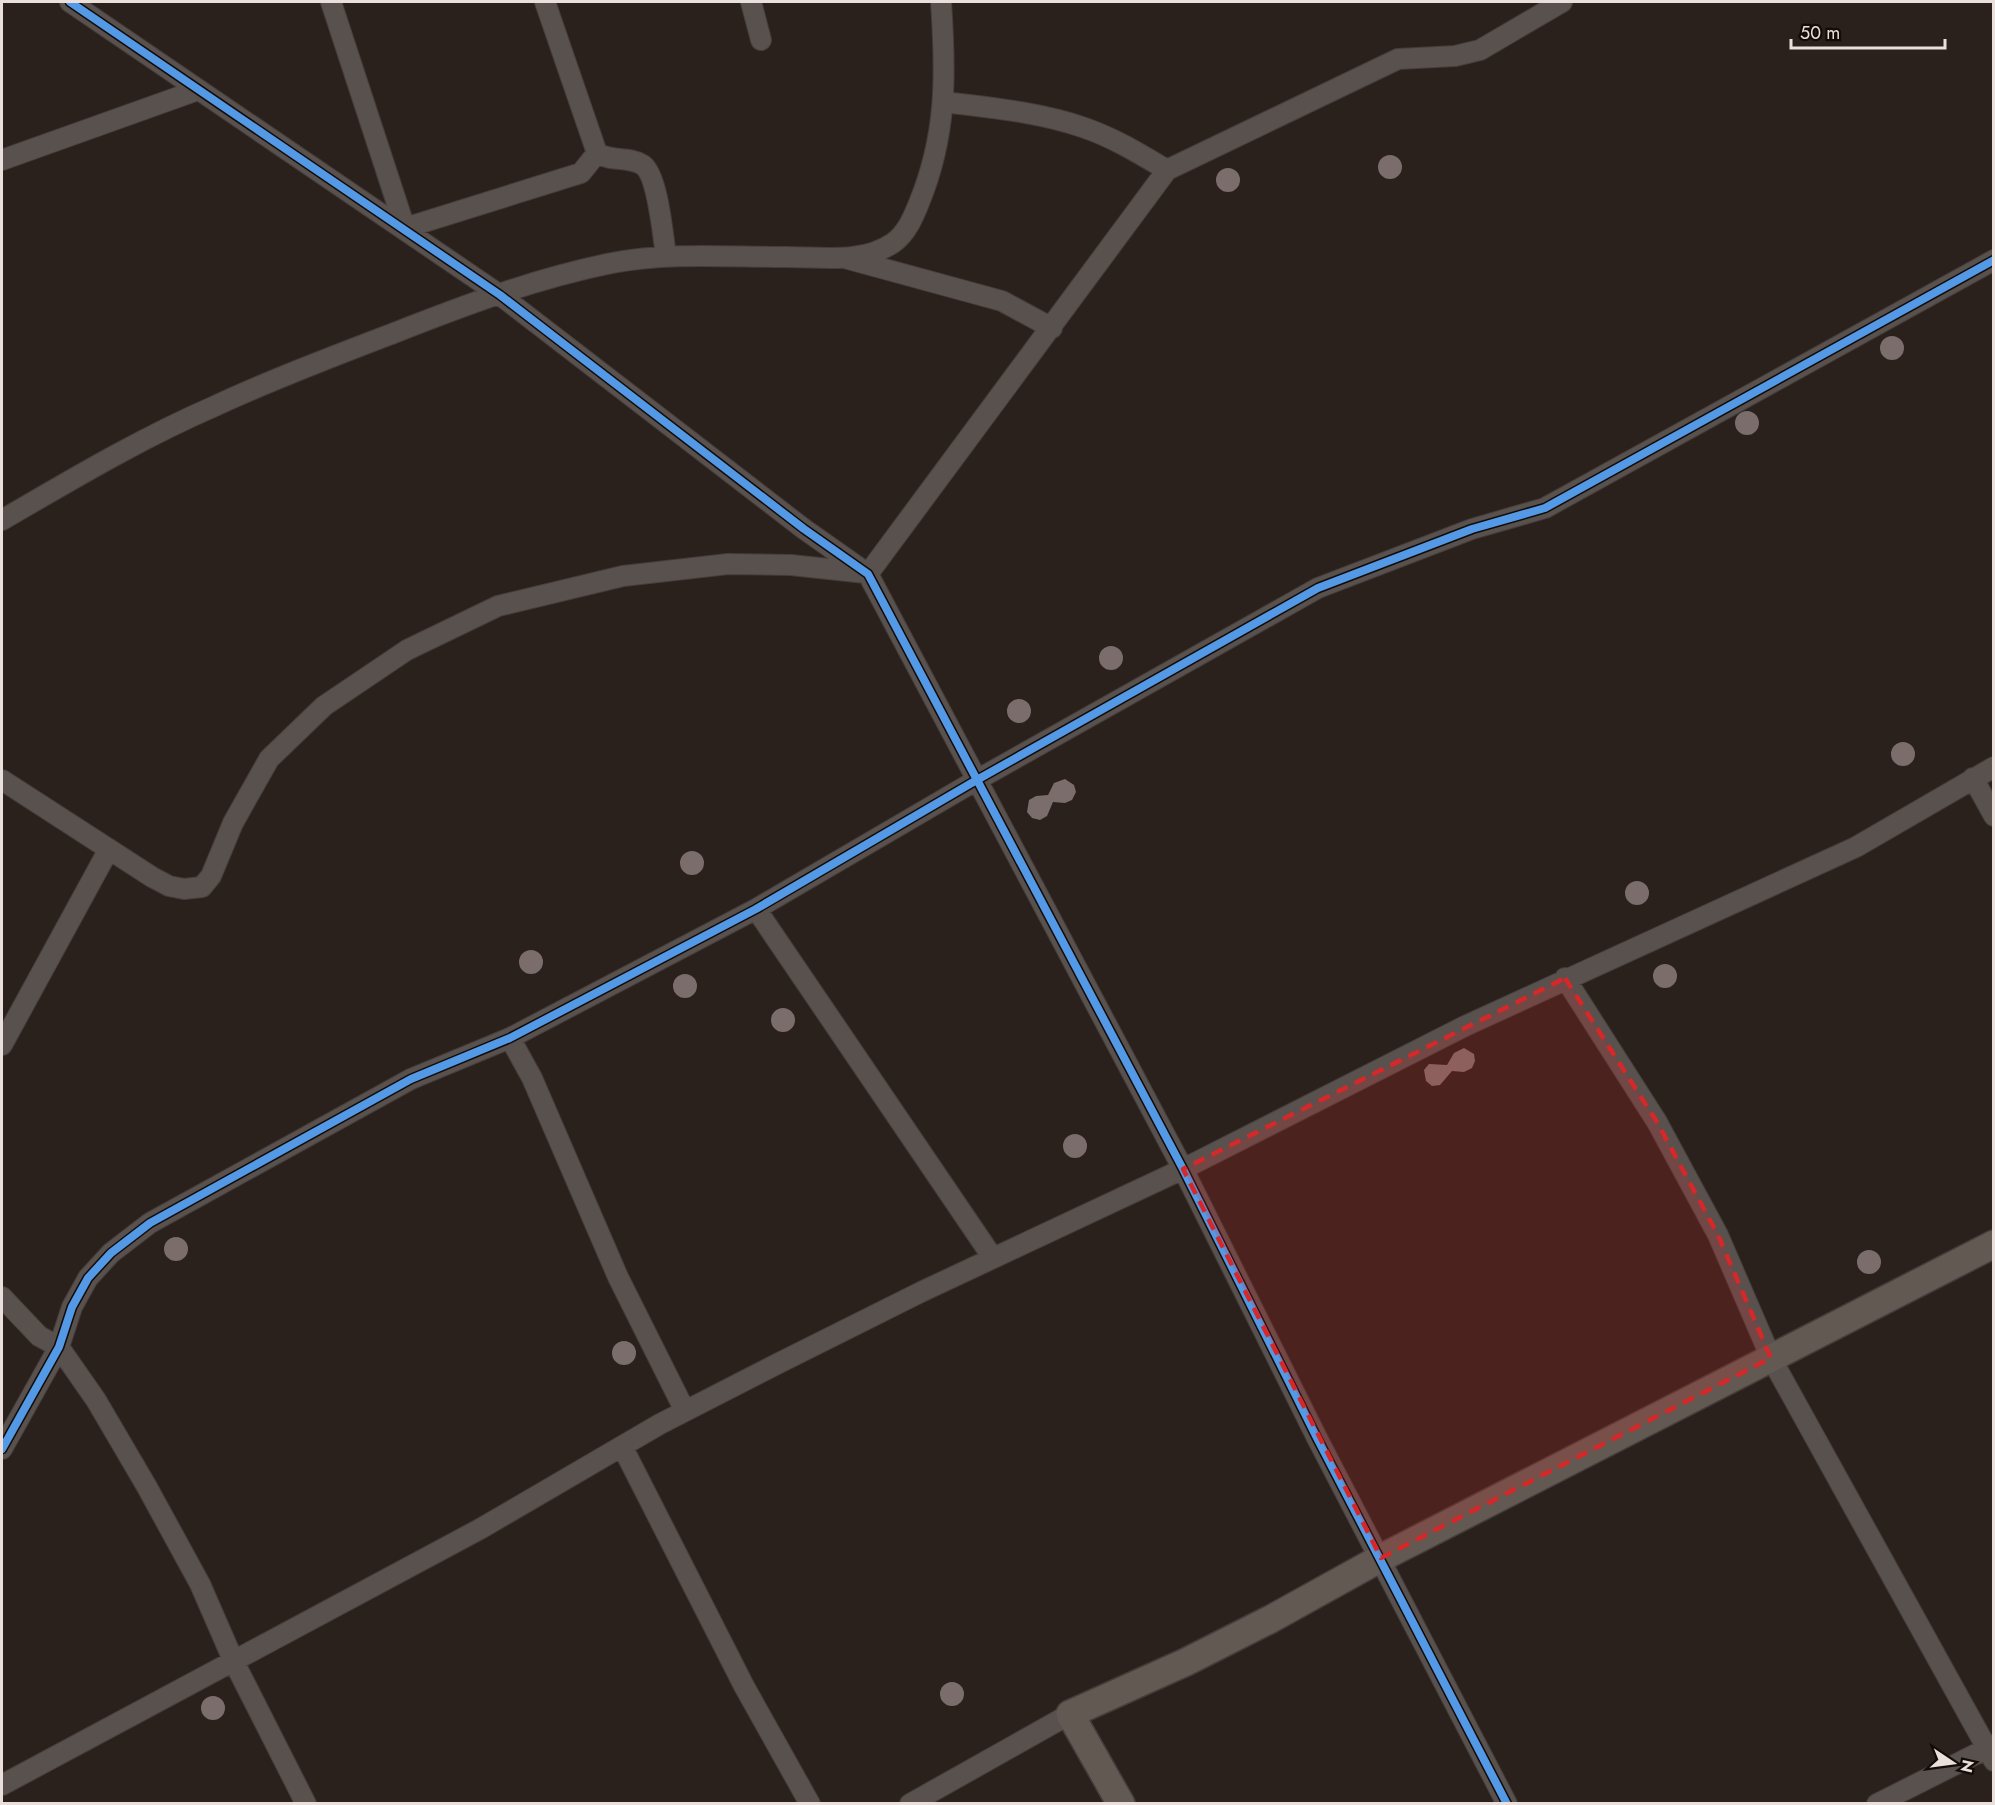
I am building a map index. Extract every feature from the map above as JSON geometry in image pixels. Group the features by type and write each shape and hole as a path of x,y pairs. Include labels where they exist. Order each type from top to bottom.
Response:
{"street":[{"path":"72,2 500,295 804,529 868,574 975,781 1183,1169 1317,1438 1508,1803"},
{"path":"331,2 405,228"},
{"path":"545,2 597,153 610,158 636,162 648,171 654,187 666,256"},
{"path":"751,2 761,40"},
{"path":"846,259 892,244 904,233 927,183 940,133 945,102 941,2"},
{"path":"868,574 1167,170 1398,59 1455,56 1480,50 1562,2"},
{"path":"2,160 198,90"},
{"path":"945,102 1039,115 1084,128 1125,145 1167,170"},
{"path":"405,228 581,173 597,153"},
{"path":"2,520 74,478 213,406 368,342 525,284 614,263 666,256 846,259 990,297 1052,328"},
{"path":"2,1449 58,1347 72,1306 88,1278 111,1253 150,1223 411,1079 510,1038 756,909 975,781 1318,588 1472,530 1545,508 1994,260"},
{"path":"2,780 169,886 194,890 202,887 211,876 233,823 269,759 324,706 407,650 498,606 622,576 728,564 791,566 868,574"},
{"path":"2,1785 234,1662 623,1448 685,1411 993,1258 1183,1169 1465,1026 1565,978 1856,847 1994,767"},
{"path":"1973,778 1994,816"},
{"path":"2,1045 109,849"},
{"path":"756,909 993,1258"},
{"path":"1565,978 1657,1122 1718,1235 1771,1358 1991,1751 1877,1803"},
{"path":"510,1038 532,1078 618,1277 685,1411"},
{"path":"910,1803 1070,1714 1250,1630 1381,1558 1994,1244"},
{"path":"2,1297 39,1336 58,1347 96,1400 200,1584 234,1662 306,1803"},
{"path":"623,1448 744,1686 810,1803"},
{"path":"1070,1714 1121,1803"}],"highlighted area":[{"path":"1565,978 1657,1122 1718,1235 1771,1358 1381,1558 1183,1169"}],"building":[{"path":"1390,155 1395,156 1401,162 1401,172 1395,178 1390,179 1385,178 1379,172 1378,167 1379,162 1385,156"},
{"path":"1228,168 1233,169 1239,175 1239,185 1233,191 1228,192 1223,191 1217,185 1216,180 1217,175 1223,169"},
{"path":"1892,336 1897,337 1903,343 1903,353 1897,359 1892,360 1887,359 1881,353 1880,348 1881,343 1887,337"},
{"path":"1747,411 1752,412 1758,418 1758,428 1752,434 1747,435 1742,434 1736,428 1735,423 1736,418 1742,412"},
{"path":"1111,646 1116,647 1122,653 1122,663 1116,669 1111,670 1106,669 1100,663 1099,658 1100,653 1106,647"},
{"path":"1019,699 1024,700 1030,706 1030,716 1024,722 1019,723 1014,722 1008,716 1007,711 1008,706 1014,700"},
{"path":"1903,742 1908,743 1914,749 1914,759 1908,765 1903,766 1898,765 1892,759 1891,754 1892,749 1898,743"},
{"path":"1065,779 1074,785 1076,792 1072,800 1065,803 1053,802 1047,816 1040,820 1032,818 1027,812 1029,800 1036,796 1048,795 1054,783"},
{"path":"692,851 697,852 703,858 703,868 697,874 692,875 687,874 681,868 680,863 681,858 687,852"},
{"path":"1637,881 1642,882 1648,888 1648,898 1642,904 1637,905 1632,904 1626,898 1625,893 1626,888 1632,882"},
{"path":"531,950 536,951 542,957 542,967 536,973 531,974 526,973 520,967 519,962 520,957 526,951"},
{"path":"1665,964 1670,965 1676,971 1676,981 1670,987 1665,988 1660,987 1654,981 1653,976 1654,971 1660,965"},
{"path":"685,974 690,975 696,981 696,991 690,997 685,998 680,997 674,991 673,986 674,981 680,975"},
{"path":"783,1008 788,1009 794,1015 794,1025 788,1031 783,1032 778,1031 772,1025 771,1020 772,1015 778,1009"},
{"path":"1464,1048 1474,1054 1475,1061 1472,1068 1464,1072 1452,1071 1440,1085 1432,1086 1426,1081 1424,1070 1429,1064 1447,1065 1454,1053"},
{"path":"1075,1134 1080,1135 1086,1141 1086,1151 1080,1157 1075,1158 1070,1157 1064,1151 1063,1146 1064,1141 1070,1135"},
{"path":"176,1237 181,1238 187,1244 187,1254 181,1260 176,1261 171,1260 165,1254 164,1249 165,1244 171,1238"},
{"path":"1869,1250 1874,1251 1880,1257 1880,1267 1874,1273 1869,1274 1864,1273 1858,1267 1857,1262 1858,1257 1864,1251"},
{"path":"624,1341 629,1342 635,1348 635,1358 629,1364 624,1365 619,1364 613,1358 612,1353 613,1348 619,1342"},
{"path":"952,1682 957,1683 963,1689 963,1699 957,1705 952,1706 947,1705 941,1699 940,1694 941,1689 947,1683"},
{"path":"213,1696 218,1697 224,1703 224,1713 218,1719 213,1720 208,1719 202,1713 201,1708 202,1703 208,1697"}],"cycle path":[{"path":"70,2 500,295 804,529 868,574 1183,1169 1317,1438 1507,1804"},
{"path":"2,1449 59,1347 72,1307 88,1278 111,1253 150,1223 411,1079 510,1038 756,909 975,781 1318,588 1472,529 1545,508 1994,260"}]}
